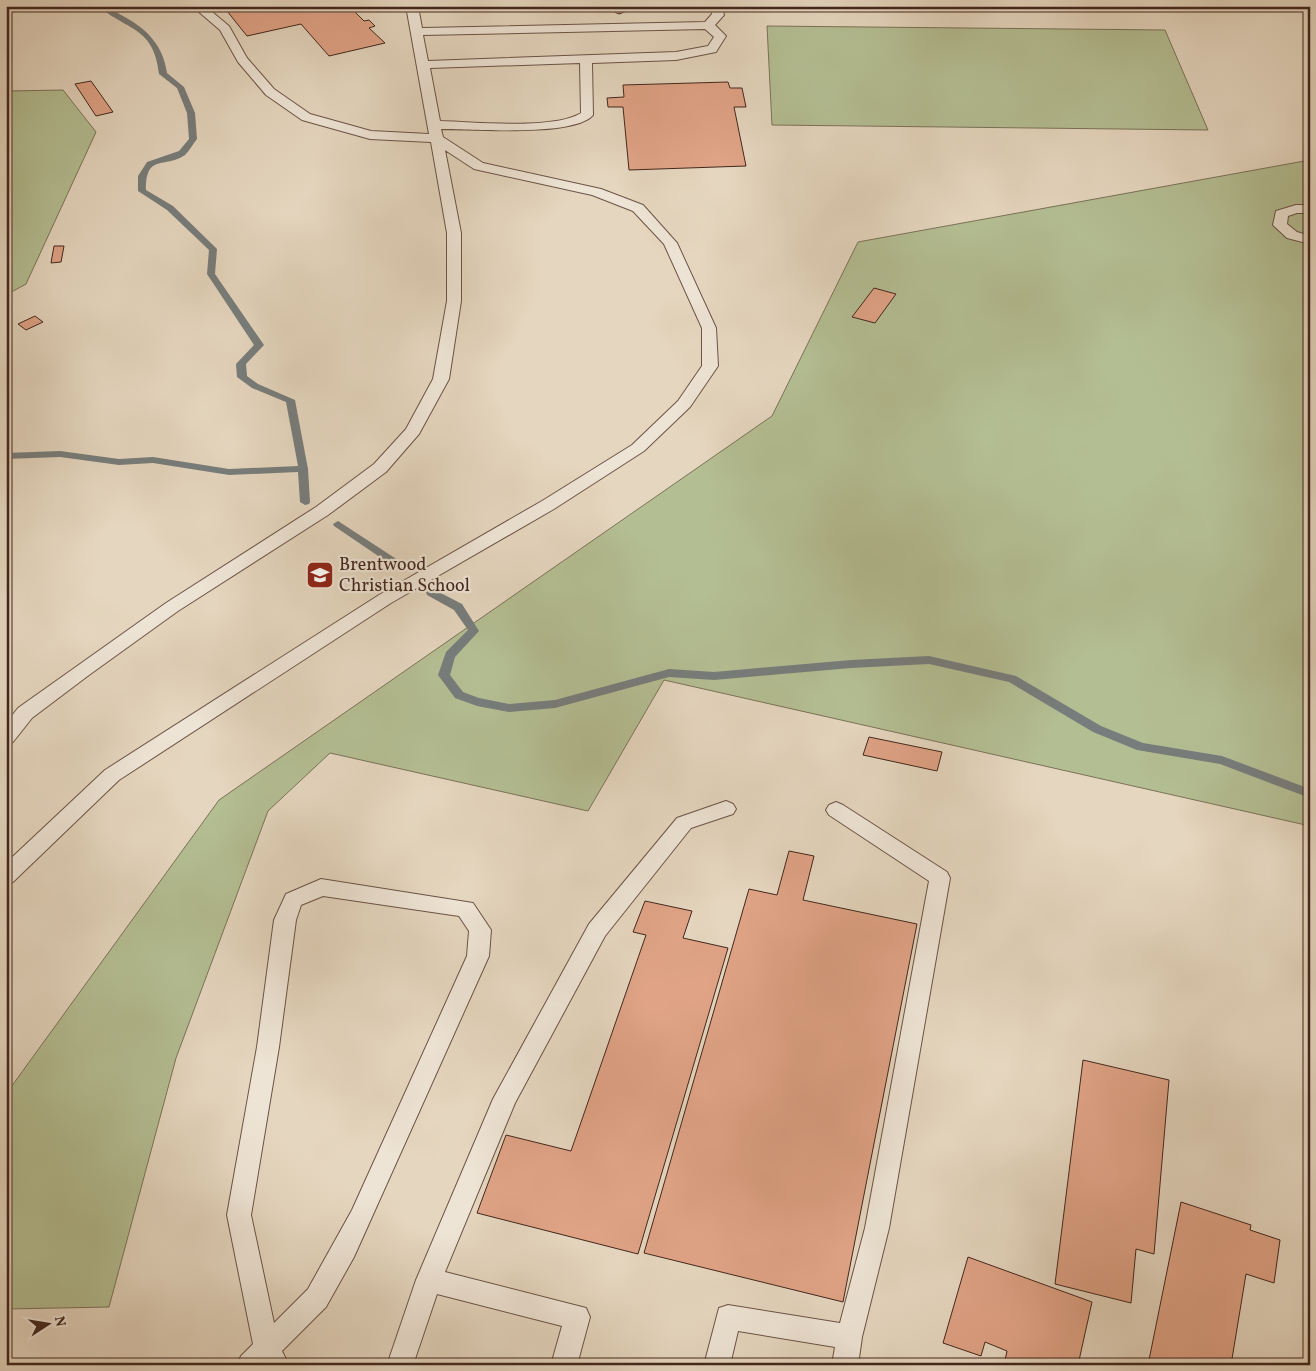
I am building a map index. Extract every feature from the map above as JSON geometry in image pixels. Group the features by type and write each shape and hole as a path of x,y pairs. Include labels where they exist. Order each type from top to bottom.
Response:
{"lane":[{"path":"198,6 225,28 242,59 270,92 306,117 370,134 540,126 575,122 587,115 586,59"},
{"path":"6,737 25,713 82,670 180,602 322,511 373,474 413,431 441,379 454,301 454,233 412,6"},
{"path":"416,32 708,24 718,15 716,6"},
{"path":"422,65 676,56 712,49 720,36 708,24"},
{"path":"6,876 112,775 385,599 548,505 638,448 684,404 710,366 709,328 670,243 638,208 596,192 479,166 435,131"},
{"path":"1310,209 1296,209 1281,214 1280,225 1292,235 1310,240"},
{"path":"400,1365 429,1280 505,1099 597,930 684,823 726,809"},
{"path":"836,810 940,878 877,1228 849,1337 844,1365"},
{"path":"321,887 466,908 480,930 478,956 361,1218 317,1298 264,1359 239,1215 268,1047 285,920 293,900 321,887"},
{"path":"429,1280 577,1317 564,1365"},
{"path":"717,1365 728,1316 849,1337"}],"green space":[{"path":"767,26 1165,30 1208,130 772,125"},
{"path":"63,90 96,132 26,284 6,295 6,91"},
{"path":"1310,160 1310,826 664,680 588,811 330,753 268,811 176,1058 109,1307 6,1309 6,1094 219,800 772,416 858,242"}],"building":[{"path":"223,6 381,6 355,12 364,21 369,20 375,26 369,28 385,43 329,56 301,24 247,36"},
{"path":"590,6 640,6 619,14 608,9 600,12"},
{"path":"91,81 113,112 96,116 75,84"},
{"path":"728,82 730,88 742,88 746,107 734,107 746,166 629,170 623,107 608,107 607,98 624,97 623,85"},
{"path":"54,246 64,246 61,262 51,263"},
{"path":"874,288 896,294 875,323 852,317"},
{"path":"35,316 43,322 26,330 18,324"},
{"path":"869,737 942,752 937,771 863,755"},
{"path":"789,851 814,856 803,900 917,924 843,1302 644,1253 749,889 777,895"},
{"path":"645,901 692,911 683,938 728,948 638,1254 477,1213 506,1135 571,1151 646,935 633,932"},
{"path":"1083,1060 1169,1080 1154,1254 1136,1249 1131,1303 1055,1284"},
{"path":"1181,1202 1251,1225 1250,1230 1280,1240 1274,1283 1246,1274 1231,1365 1148,1365"},
{"path":"968,1257 1092,1302 1078,1365 1004,1365 1007,1351 985,1342 981,1356 943,1343"}],"waterway":[{"path":"101,6 134,25 151,40 161,60 163,74 180,87 191,113 193,139 182,153 150,164 142,176 142,191 170,208 213,249 211,274 259,345 241,364 242,377 255,386 290,400 303,469"},
{"path":"6,456 60,454 119,462 153,460 229,472 303,469"},
{"path":"303,469 305,502"},
{"path":"338,524 400,566"},
{"path":"431,592 458,607 474,631 450,655 444,675 459,695 477,702 509,708 555,704 669,673 714,676 851,664 929,660 1012,679 1097,729 1141,747 1222,760 1310,794"}],"place":[{"name":"Brentwood Christian School","path":"320,575"}]}
